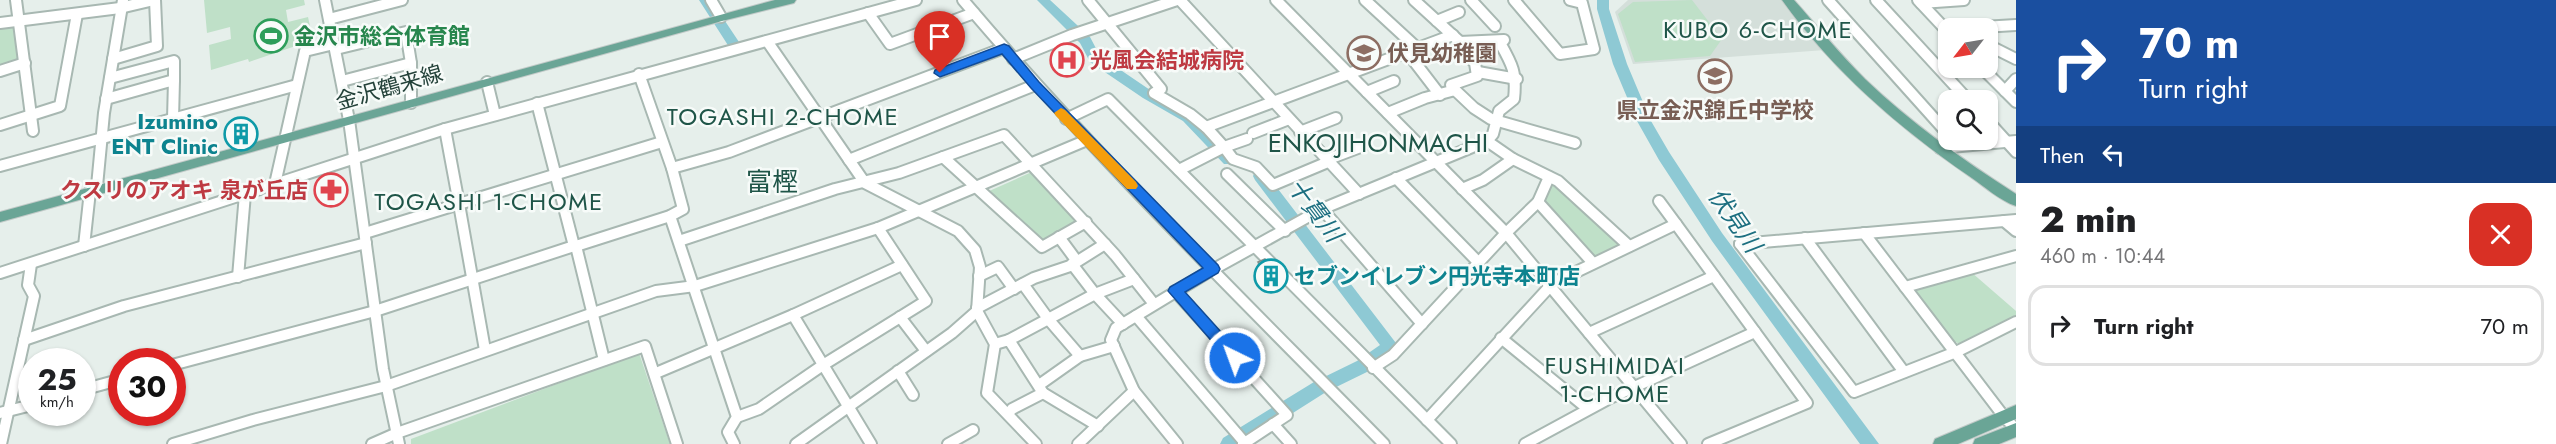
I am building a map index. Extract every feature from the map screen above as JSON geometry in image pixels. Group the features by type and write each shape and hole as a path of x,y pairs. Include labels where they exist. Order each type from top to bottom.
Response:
{"main road":[{"name":"金沢鶴来線","path":"0,217 717,18 790,0"},
{"path":"1788,0 1855,76 1918,132 1938,147"},
{"path":"1943,150 2016,201"},
{"path":"1941,444 2013,422"},
{"path":"1981,444 2013,422"}],"street":[{"path":"16,0 33,131"},
{"path":"0,23 77,14 122,4 155,0 157,46 113,59"},
{"path":"325,0 349,120 386,386 398,438"},
{"path":"329,19 402,0"},
{"path":"711,0 717,18"},
{"path":"0,273 445,129 916,0"},
{"path":"963,0 1066,119 1384,444"},
{"path":"1088,0 1161,89 1154,93 1190,114 1206,127 1220,149 1233,159 1256,167 1273,185 1363,146"},
{"path":"1013,59 1078,33 1179,0 1359,194"},
{"path":"1276,0 1506,233 1681,444"},
{"path":"1365,0 1412,50 1440,95"},
{"path":"1414,0 1470,52 1465,53 1475,63 1477,76 1451,85 1467,102 1495,122 1558,135 1575,143"},
{"path":"1471,0 1495,26"},
{"path":"1514,0 1560,54 1594,49 1581,2 1570,0"},
{"path":"1828,0 1938,123"},
{"path":"1876,0 1959,90"},
{"path":"1920,2 1964,0"},
{"path":"1920,2 1938,20"},
{"path":"84,246 90,191 97,186 106,99 122,4"},
{"path":"1437,21 1459,12"},
{"path":"868,13 890,44 974,13"},
{"path":"0,125 60,106 77,14"},
{"path":"1998,26 2016,25"},
{"path":"275,184 305,51 406,32 411,63 411,103"},
{"path":"1177,444 1134,391 1112,340 1116,328 1213,269 1322,209 1487,141 1493,134 1500,111 1514,99 1517,79 1512,60 1501,40 1456,38 1412,50 1206,127"},
{"path":"767,41 865,183 958,231 970,243 980,267 977,310 995,344 987,393 1036,444"},
{"path":"672,168 729,152 821,119 1004,48"},
{"path":"1998,50 2016,59"},
{"path":"110,78 174,61 173,119"},
{"path":"0,71 25,63"},
{"path":"342,81 411,63"},
{"path":"1478,72 1517,79"},
{"path":"186,361 375,311 670,216 683,209 672,168 639,74"},
{"path":"1992,78 2016,102"},
{"path":"2006,91 2016,79"},
{"path":"106,99 174,80"},
{"path":"1367,92 1394,81"},
{"path":"487,82 495,115"},
{"path":"0,166 297,85"},
{"path":"849,160 1035,85"},
{"path":"1388,113 1455,90"},
{"path":"1066,119 1108,99 1452,444"},
{"path":"537,103 604,360"},
{"path":"1300,132 1336,118"},
{"path":"1179,170 1220,149 1289,119"},
{"path":"445,129 485,350"},
{"path":"1998,130 2011,141 2016,152"},
{"path":"679,241 835,189 865,183 1004,135 1086,222 1154,304"},
{"path":"173,444 254,420 386,386 656,291 695,286 878,228 1087,140"},
{"path":"1487,141 1513,159 1558,181 1629,246"},
{"path":"24,340 124,306 238,277 366,238 459,204 662,142"},
{"path":"943,157 1042,247 1086,222"},
{"path":"1461,189 1483,180 1513,159"},
{"path":"1227,174 1285,231"},
{"path":"1370,364 1393,355 1506,233 1538,202 1549,177"},
{"path":"1396,178 1479,263"},
{"path":"238,277 245,194"},
{"path":"1659,201 1807,403 1708,444"},
{"path":"1538,202 1593,263"},
{"path":"1322,209 1422,324"},
{"path":"670,216 737,417"},
{"path":"2016,220 1740,244 1854,392 1956,352 2016,322"},
{"path":"2004,221 2016,231"},
{"path":"1427,420 1553,283 1676,224"},
{"path":"734,444 729,432 737,417 759,409 823,365 926,301 878,228"},
{"path":"1864,233 2013,422"},
{"path":"1059,237 1095,294 1123,324"},
{"path":"1805,238 1904,372"},
{"path":"795,444 952,333 977,310 1018,286 1074,262 1105,244"},
{"path":"1905,287 2016,256"},
{"path":"1,444 4,412 34,296 28,285 31,264"},
{"path":"656,373 714,350 902,265"},
{"path":"979,276 998,267 1018,286 1080,356"},
{"path":"1589,333 1714,276"},
{"path":"995,344 1010,340 1095,294 1134,279"},
{"path":"1136,316 1242,441 1287,415 1175,291"},
{"path":"793,315 871,444"},
{"path":"900,317 926,351"},
{"path":"1525,444 1588,409 1755,332"},
{"path":"1501,338 1588,409"},
{"path":"1010,340 1041,389 1098,426"},
{"path":"372,444 398,438 645,346 656,373 669,424 677,444"},
{"path":"1008,414 1080,356 1114,346"},
{"path":"898,371 913,394"},
{"path":"1078,444 1134,391"},
{"path":"1273,424 1291,444"},
{"path":"948,444 974,430"}],"shaded area":[{"path":"1628,0 1782,0 1825,50 1633,64 1615,12"}],"green space":[{"name":"金沢市総合体育館","path":"204,0 304,0 305,5 286,10 288,22 308,17 313,40 249,62 248,59 211,70 209,45 231,39 230,27 207,33"},
{"path":"1692,0 1722,39 1710,56 1635,62 1618,14 1633,2"},
{"path":"14,25 18,61 0,67 0,28"},
{"path":"1034,171 1079,221 1042,243 987,192"},
{"path":"1551,184 1556,185 1619,242 1619,246 1596,258 1590,256 1546,206 1544,201"},
{"path":"1971,272 2016,311 2016,316 1960,344 1953,341 1916,292 1916,287"},
{"path":"639,353 670,444 411,444 411,439"}],"building":[{"path":"236,121 237,124 243,122 243,130 229,134 229,123"},
{"path":"1265,259 1284,278 1277,282 1258,262"}],"waterway":[{"name":"十貫川","path":"705,0 736,47 751,43"},
{"name":"十貫川","path":"1043,0 1085,40 1095,59 1148,95 1188,117 1229,160"},
{"name":"伏見川","path":"1603,0 1603,9 1620,64 1644,121 1664,156 1717,237 1870,444"},
{"name":"十貫川","path":"1229,444 1320,387 1363,366 1391,347 1260,176"}],"slow traffic":[{"path":"1061,113 1131,186"}],"place":[{"name":"金沢市総合体育館","path":"271,36"},
{"name":"伏見幼稚園","path":"1364,53"},
{"name":"光風会結城病院","path":"1067,60"},
{"name":"県立金沢錦丘中学校","path":"1715,76"},
{"name":"Izumino ENT Clinic","path":"241,134"},
{"name":"クスリのアオキ 泉が丘店","path":"331,190"},
{"name":"セブンイレブン円光寺本町店","path":"1271,276"}],"district":[{"name":"KUBO 6-CHOME","path":"1758,29"},
{"name":"TOGASHI 2-CHOME","path":"783,116"},
{"name":"ENKOJIHONMACHI","path":"1378,143"},
{"name":"富樫","path":"772,182"},
{"name":"TOGASHI 1-CHOME","path":"489,201"},
{"name":"FUSHIMIDAI 1-CHOME","path":"1615,379"}],"route":[{"path":"940,73 1004,48 1087,140 1213,269 1175,291 1235,358"}]}
